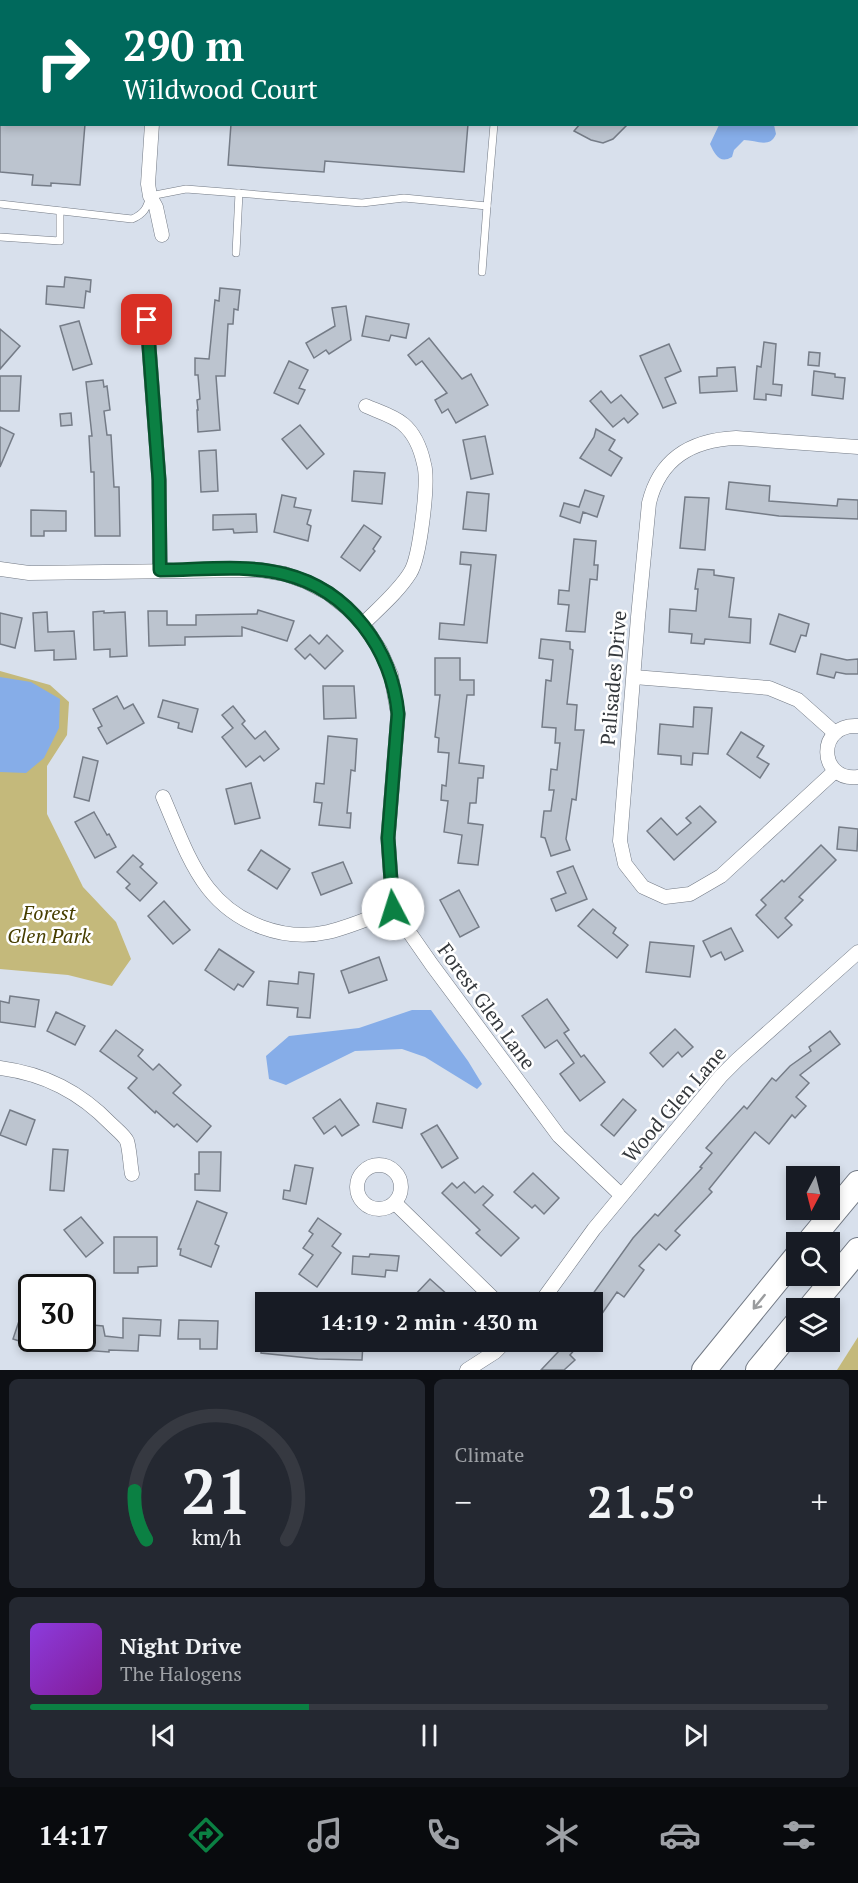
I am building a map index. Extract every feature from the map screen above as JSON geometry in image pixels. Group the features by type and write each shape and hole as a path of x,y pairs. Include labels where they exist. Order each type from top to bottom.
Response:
{"highway":[{"path":"817,1232 858,1184"},
{"path":"818,1298 858,1250"},
{"path":"704,1370 786,1269"},
{"path":"758,1370 786,1336"}],"street":[{"path":"152,126 148,171 150,196 156,207 162,235"},
{"path":"147,320 159,480 160,570"},
{"path":"363,624 400,586 414,566 420,548 425,479 425,466 416,440 403,423 366,406"},
{"name":"Palisades Drive","path":"834,771 721,876 690,894 665,897 657,894 643,887 626,864 620,841 650,503 655,485 674,457 703,442 716,439 736,438 858,447"},
{"path":"0,569 29,573 260,570 285,574 328,593 363,624 384,658 391,675 398,705 398,733 388,838 393,909 345,927 311,935 279,932 254,924 231,910 208,889 163,797"},
{"path":"634,677 769,687 798,700 835,733"},
{"path":"858,726 849,726 835,733 827,752 827,759 834,771 848,778 858,777"},
{"name":"Forest Glen Lane","path":"393,909 560,1136 621,1195"},
{"name":"Wood Glen Lane","path":"548,1292 621,1195 705,1094 737,1060 855,959"},
{"path":"0,1068 51,1080 74,1092 90,1104 126,1140 132,1174"},
{"path":"396,1203 487,1292"},
{"path":"467,1370 495,1352"}],"lane":[{"path":"482,272 494,126"},
{"path":"0,204 132,219 140,216 146,210 150,196 186,189 362,203 404,198 487,206"},
{"path":"236,253 239,193"},
{"path":"0,237 60,241 60,211"}],"green space":[{"name":"Forest Glen Park","path":"0,671 50,685 69,702 67,735 47,766 47,814 83,887 116,922 131,959 112,986 68,975 0,969"},
{"path":"858,1337 858,1370 837,1370"}],"water":[{"path":"719,126 774,126 776,134 770,141 762,143 744,140 728,159 721,159 716,155 710,144"},
{"path":"0,677 31,682 60,699 59,728 44,758 26,773 0,772"},
{"path":"412,1010 431,1010 482,1084 477,1089 425,1057 402,1049 355,1051 286,1085 269,1079 266,1056 289,1036 359,1028"}],"building":[{"path":"0,126 85,126 80,185 51,183 51,186 32,185 33,175 0,172"},
{"path":"231,126 468,126 464,172 325,161 324,172 228,165"},
{"path":"578,126 626,126 613,139 603,143 591,140 574,131"},
{"path":"65,277 91,280 90,292 86,291 84,308 46,304 47,286 64,287"},
{"path":"220,288 240,290 238,310 234,309 233,324 228,324 225,376 216,376 220,430 198,432 197,400 200,399 198,375 195,375 195,358 209,359 215,300 219,301"},
{"path":"346,306 351,340 329,354 326,350 314,358 306,343 335,326 332,308"},
{"path":"366,316 409,324 406,338 391,335 389,341 362,336"},
{"path":"79,321 92,364 73,370 60,326"},
{"path":"0,329 20,346 0,369"},
{"path":"429,338 462,379 471,374 488,405 456,423 448,409 442,413 435,400 447,393 422,361 416,365 408,355"},
{"path":"764,342 776,344 773,384 782,385 781,396 766,394 766,400 754,399 757,366 761,367"},
{"path":"669,344 681,371 665,378 676,403 663,408 640,356"},
{"path":"809,352 820,353 819,366 808,365"},
{"path":"289,361 308,370 299,388 305,390 298,404 274,393"},
{"path":"735,367 737,391 700,393 699,377 717,376 717,368"},
{"path":"814,371 845,378 843,399 812,395"},
{"path":"0,376 21,376 19,411 0,411"},
{"path":"103,380 104,387 107,386 110,410 104,411 107,435 111,435 114,487 119,487 120,536 95,536 94,472 91,472 89,436 92,436 86,382"},
{"path":"601,391 611,403 621,395 638,414 628,423 624,418 613,427 590,401"},
{"path":"71,413 72,425 61,426 60,414"},
{"path":"300,425 324,454 307,469 282,439"},
{"path":"0,427 14,434 0,467"},
{"path":"596,429 615,440 609,450 622,458 611,476 580,458 594,437"},
{"path":"485,436 493,474 471,479 463,440"},
{"path":"216,450 218,491 201,492 199,451"},
{"path":"354,471 385,473 382,504 352,501"},
{"path":"729,482 770,486 769,501 837,506 838,499 858,500 858,519 779,516 726,509"},
{"path":"585,490 604,496 597,517 583,512 580,523 560,516 564,503 579,507"},
{"path":"467,492 489,494 486,531 463,529"},
{"path":"282,495 296,498 294,507 311,510 307,524 311,526 308,541 274,532"},
{"path":"685,497 709,498 705,550 680,548"},
{"path":"31,510 66,511 66,531 44,531 44,536 31,536"},
{"path":"256,514 257,532 234,533 233,529 213,530 213,515"},
{"path":"364,525 381,537 373,549 375,551 360,571 341,557"},
{"path":"574,539 596,541 594,565 598,565 597,580 590,579 585,632 566,631 569,605 558,604 559,590 569,591"},
{"path":"461,552 496,555 487,643 439,639 440,623 464,625 471,565 460,564"},
{"path":"698,569 714,570 714,575 734,578 729,617 751,619 750,643 705,639 704,644 691,643 692,634 669,632 670,609 696,611 698,589 695,589"},
{"path":"258,610 294,621 287,641 242,627 242,636 185,637 185,645 149,646 148,611 167,611 167,625 196,625 196,615 257,614"},
{"path":"104,611 104,613 125,612 127,656 110,657 110,649 94,650 93,612"},
{"path":"47,612 48,632 74,631 76,659 54,660 54,650 35,651 33,613"},
{"path":"0,613 22,618 15,648 0,644"},
{"path":"779,614 809,624 806,636 801,635 795,652 770,644"},
{"path":"310,635 319,644 327,635 343,651 325,669 310,654 305,659 295,649"},
{"path":"541,639 570,642 570,649 573,650 567,704 577,705 575,730 584,730 576,800 572,799 566,839 570,850 551,856 545,838 541,837 544,811 551,811 554,790 549,790 551,769 557,770 560,743 555,743 556,728 542,727 546,680 551,681 553,660 539,658"},
{"path":"821,654 847,660 858,659 858,674 836,672 834,678 817,674"},
{"path":"435,658 460,658 460,680 474,680 474,695 467,695 459,763 484,766 483,778 478,778 476,803 470,803 468,823 483,825 478,865 458,863 462,835 444,832 448,801 441,800 442,785 446,786 449,753 438,752 439,738 435,737 440,695 435,695"},
{"path":"323,686 354,686 356,718 324,719"},
{"path":"117,696 124,709 133,704 144,723 107,744 98,728 102,726 93,709"},
{"path":"163,700 198,709 192,732 178,728 179,723 158,717"},
{"path":"233,706 245,721 242,724 255,739 265,731 279,749 264,761 260,756 246,767 222,737 233,728 222,715"},
{"path":"694,707 712,708 708,754 693,753 692,765 681,764 681,756 658,754 660,724 693,727"},
{"path":"741,732 764,746 757,757 769,764 760,778 727,754"},
{"path":"328,736 357,739 355,771 351,770 347,813 351,813 350,828 319,825 322,803 314,802 316,783 324,784"},
{"path":"83,757 98,761 89,801 74,797"},
{"path":"251,783 260,818 235,824 226,789"},
{"path":"700,806 716,822 674,860 647,831 661,818 677,835 691,823 686,818"},
{"path":"94,812 116,847 95,858 75,822"},
{"path":"839,827 858,829 857,851 837,849"},
{"path":"821,845 836,860 799,897 803,900 785,918 792,925 778,938 756,915 766,905 761,900 782,880 784,882"},
{"path":"261,850 290,869 277,889 248,870"},
{"path":"133,855 143,864 140,867 157,883 140,901 126,888 130,884 117,872"},
{"path":"343,862 352,883 321,895 312,873"},
{"path":"573,866 587,899 556,911 551,899 566,893 557,872"},
{"path":"459,890 479,927 460,937 440,900"},
{"path":"164,901 190,930 173,944 148,916"},
{"path":"593,909 616,928 613,933 628,945 617,958 578,926"},
{"path":"731,928 743,951 725,960 721,952 711,957 703,941"},
{"path":"650,942 694,946 690,977 646,972"},
{"path":"219,949 254,972 243,987 238,984 234,990 205,970"},
{"path":"379,957 387,980 349,993 341,971"},
{"path":"299,972 314,974 310,1018 297,1017 298,1008 267,1005 269,981 298,984"},
{"path":"10,996 39,1000 35,1027 0,1022 0,1001 9,1003"},
{"path":"547,999 569,1030 564,1033 581,1057 584,1055 605,1082 580,1101 560,1074 574,1063 557,1040 545,1048 522,1016"},
{"path":"56,1012 85,1026 75,1045 47,1031"},
{"path":"675,1029 693,1047 682,1057 678,1052 663,1067 650,1053"},
{"path":"116,1030 143,1050 138,1056 153,1070 159,1064 181,1085 173,1093 211,1126 197,1142 177,1124 174,1127 156,1111 155,1113 128,1088 137,1078 100,1051"},
{"path":"830,1031 840,1044 800,1075 809,1083 796,1097 806,1106 795,1118 792,1115 769,1144 755,1132 709,1189 712,1192 675,1231 680,1235 666,1250 659,1244 639,1266 644,1270 624,1297 617,1292 603,1312 603,1292 594,1292 633,1238 655,1214 658,1216 702,1168 700,1167 712,1153 706,1148 744,1106 747,1109 772,1078 776,1081 790,1066 811,1051 809,1047"},
{"path":"340,1099 359,1125 342,1136 335,1126 324,1134 313,1118"},
{"path":"623,1099 636,1110 614,1136 601,1125"},
{"path":"377,1103 406,1109 402,1128 373,1122"},
{"path":"10,1110 35,1120 26,1145 0,1135"},
{"path":"437,1125 458,1158 442,1168 421,1134"},
{"path":"53,1149 68,1150 64,1191 50,1190"},
{"path":"199,1152 221,1152 220,1191 195,1190 195,1174 199,1174"},
{"path":"295,1165 313,1168 306,1204 283,1199 284,1190 290,1191"},
{"path":"533,1173 559,1198 544,1214 535,1205 532,1208 514,1192"},
{"path":"464,1182 475,1193 483,1186 493,1195 483,1205 519,1238 501,1256 476,1233 480,1230 442,1193 452,1183 457,1188"},
{"path":"197,1201 227,1213 215,1244 219,1246 211,1267 180,1255 181,1249 178,1249"},
{"path":"81,1217 103,1243 86,1257 64,1230"},
{"path":"318,1218 341,1234 332,1246 341,1253 317,1287 299,1274 313,1255 303,1248 313,1234 309,1231"},
{"path":"114,1237 157,1237 157,1266 138,1267 138,1273 114,1273"},
{"path":"370,1254 399,1256 397,1271 386,1270 385,1277 352,1274 353,1256 369,1257"},
{"path":"430,1279 445,1292 418,1292"},
{"path":"123,1318 161,1320 160,1336 139,1335 138,1351 109,1350 109,1352 96,1351 96,1325 103,1326 105,1336 123,1338"},
{"path":"179,1320 218,1321 217,1349 200,1349 200,1339 178,1339"},
{"path":"18,1324 18,1341 13,1339"},
{"path":"362,1352 362,1360 318,1359 261,1353"},
{"path":"558,1352 573,1352 570,1355 575,1360 564,1370 541,1370"}],"route":[{"path":"147,320 159,480 160,570 260,570 285,574 307,582 328,593 347,608 363,624 384,658 396,695 398,714 388,838 393,909"}]}
